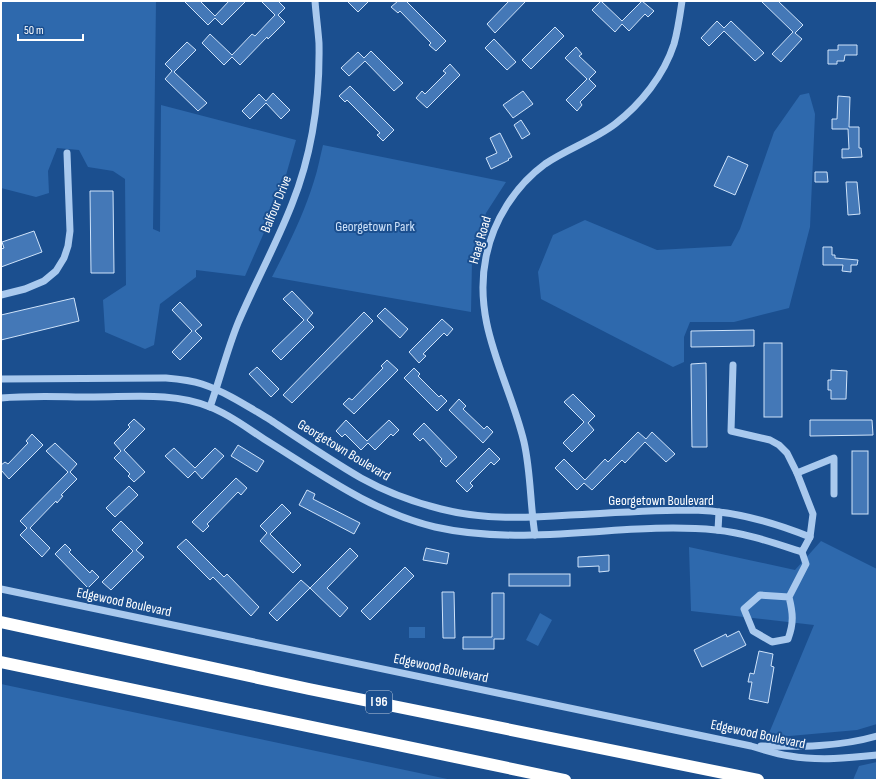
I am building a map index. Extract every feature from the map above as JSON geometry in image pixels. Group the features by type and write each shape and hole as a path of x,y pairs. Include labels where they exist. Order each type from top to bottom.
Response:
{"highway":[{"name":"I 96","path":"1,622 309,689 758,780"},
{"path":"1,662 565,780"}],"street":[{"name":"Balfour Drive","path":"210,407 229,346 238,323 292,204 303,173 310,143 319,73 319,43 315,1"},
{"name":"Haag Road","path":"535,535 532,517 529,471 523,441 492,347 486,323 483,300 483,277 488,250 501,215 513,196 527,180 545,164 614,124 630,111 649,91 665,66 674,44 680,19 682,1"},
{"path":"1,295 25,289 44,281 56,271 64,258 68,246 70,231 67,153"},
{"path":"733,365 732,431 770,440 779,445 787,453 797,473 813,514 810,537 802,552 806,564 789,597 792,610 792,626 788,639 772,642 753,631 744,609 760,595 789,597"},
{"name":"Georgetown Boulevard","path":"1,379 165,378 201,384 216,389 249,406 362,478 384,490 409,500 441,509 472,515 505,518 695,510 719,512 747,517 782,526 810,537"},
{"name":"Georgetown Boulevard","path":"1,398 164,397 196,402 223,413 364,501 388,511 436,527 476,534 535,535 687,528 718,530 757,538 802,552"},
{"path":"797,473 834,458 834,494"},
{"path":"718,530 719,512"},
{"name":"Edgewood Boulevard","path":"1,589 751,746 792,757 819,759 877,755"},
{"path":"751,746 796,747 833,745 877,736"}],"green space":[{"path":"1,1 156,1 153,229 160,232 161,105 296,140 280,196 245,276 196,270 196,277 160,304 154,345 145,349 105,332 103,300 126,285 125,179 113,171 88,167 79,150 57,148 48,171 49,193 36,197 1,188"},
{"path":"809,93 815,114 810,227 789,308 734,322 690,322 684,337 684,362 673,367 541,299 538,272 553,235 585,220 657,250 731,246 740,229 774,132 800,95"},
{"name":"Georgetown Park","path":"323,145 506,182 486,213 472,261 471,312 272,277 301,218 310,193"},
{"path":"821,541 877,569 877,724 857,730 767,738 814,625 691,611 689,547 795,570"},
{"path":"540,613 552,620 538,646 526,640"},
{"path":"409,627 425,627 425,638 409,638"},
{"path":"1,684 452,780 1,780"},
{"path":"877,762 877,780 853,780 859,766"}],"building":[{"path":"184,1 200,1 215,16 229,1 246,1 222,25 215,18 208,25"},
{"path":"261,1 278,1 285,8 278,15 285,22 268,39 267,37 240,65 232,57 224,65 202,43 210,34 232,55 252,34 255,36 275,15"},
{"path":"347,1 369,1 358,12"},
{"path":"398,1 406,1 446,41 436,51 429,45 431,43 400,11 398,13 391,7"},
{"path":"509,1 526,1 495,33 487,24"},
{"path":"601,1 622,21 642,1 654,11 648,17 645,14 629,31 622,24 615,32 592,10"},
{"path":"761,1 778,1 803,25 795,33 802,39 781,62 772,54 793,32"},
{"path":"717,21 724,28 731,21 764,53 755,61 724,31 709,46 701,38"},
{"path":"555,27 564,36 531,69 522,60"},
{"path":"494,39 516,62 507,70 485,48"},
{"path":"187,42 196,50 174,72 207,103 198,111 165,79 172,71 165,64"},
{"path":"838,45 857,45 857,55 845,55 844,61 837,61 837,64 828,64 828,50 838,50"},
{"path":"576,47 582,54 579,56 596,72 589,79 596,86 580,102 582,105 577,111 566,100 587,79 565,58"},
{"path":"371,51 403,83 394,91 365,61 349,76 341,68 358,52 364,58"},
{"path":"450,64 460,75 427,108 416,98 422,91 425,94 446,73 443,71"},
{"path":"350,86 394,130 383,141 377,135 380,133 347,100 345,102 339,96"},
{"path":"523,91 533,104 513,118 503,105"},
{"path":"273,93 290,110 281,119 266,103 250,119 242,111 259,94 266,101"},
{"path":"838,96 850,97 849,127 859,127 859,148 861,148 862,157 842,158 842,149 849,149 848,129 832,129 832,119 837,119"},
{"path":"521,120 530,134 522,139 514,125"},
{"path":"500,133 512,157 491,169 486,158 497,153 490,138"},
{"path":"728,156 748,165 735,195 714,186"},
{"path":"815,172 827,172 828,182 815,182"},
{"path":"846,182 857,182 860,214 848,215"},
{"path":"90,191 113,191 114,273 91,273"},
{"path":"34,231 42,252 1,267 1,249 4,248 2,242"},
{"path":"823,247 832,247 832,255 835,255 835,258 858,260 857,265 851,265 851,272 842,271 843,265 823,265"},
{"path":"292,291 313,313 307,320 314,327 281,360 272,351 304,320 283,299"},
{"path":"74,298 79,321 1,340 1,315"},
{"path":"180,302 202,325 195,331 202,338 180,360 172,352 192,331 172,310"},
{"path":"385,308 408,329 400,338 377,316"},
{"path":"364,312 373,321 292,403 283,395"},
{"path":"442,319 453,329 447,336 444,333 423,354 426,356 419,363 409,352"},
{"path":"754,330 754,346 691,347 691,331"},
{"path":"764,343 782,343 782,417 764,417"},
{"path":"387,360 398,370 354,414 343,404 349,398 352,400 383,368 381,366"},
{"path":"706,363 707,447 692,447 691,364"},
{"path":"257,367 279,389 271,397 249,374"},
{"path":"414,368 420,374 418,376 439,397 441,395 447,401 437,411 404,378"},
{"path":"831,370 847,371 846,399 831,399 831,390 828,390 828,380 831,380"},
{"path":"573,394 595,416 588,423 594,430 572,452 563,443 584,422 564,402"},
{"path":"459,399 466,406 463,409 484,429 487,426 493,432 483,443 449,410"},
{"path":"134,419 145,429 124,450 145,472 134,482 128,476 130,474 114,458 121,451 114,443 130,427 128,425"},
{"path":"346,420 367,441 389,420 399,430 393,436 391,434 375,450 368,443 361,450 345,434 342,437 336,431"},
{"path":"810,420 872,420 873,435 810,436"},
{"path":"424,423 457,457 446,467 440,461 442,459 423,438 420,441 413,434"},
{"path":"638,432 646,439 652,432 675,454 666,462 645,442 625,463 622,460 592,490 584,483 577,490 555,468 564,459 585,480 605,459 608,462"},
{"path":"32,434 43,445 9,479 1,470 1,465 5,462 8,464 28,443 26,441"},
{"path":"55,443 77,464 70,472 77,479 61,495 63,496 57,503 56,501 30,528 50,548 42,557 20,535 27,528 20,521 68,472 46,451"},
{"path":"238,445 264,461 257,472 231,456"},
{"path":"174,448 195,468 215,448 224,456 202,479 195,471 188,478 165,456"},
{"path":"489,448 500,459 494,465 491,462 470,483 473,486 467,492 456,481"},
{"path":"852,451 868,451 868,514 852,514"},
{"path":"236,478 247,488 241,495 238,492 207,524 209,526 203,532 192,522"},
{"path":"129,486 138,495 115,517 106,508"},
{"path":"307,490 315,494 313,499 360,523 354,534 299,505"},
{"path":"282,504 291,513 270,534 301,565 293,573 260,541 267,533 260,526"},
{"path":"121,521 143,543 136,550 144,557 111,590 102,582 133,551 112,530"},
{"path":"186,539 224,577 227,574 259,607 251,616 213,577 210,580 177,547"},
{"path":"65,544 71,550 69,552 90,573 92,570 99,577 88,588 55,554"},
{"path":"350,548 358,556 327,588 348,608 340,617 310,588"},
{"path":"426,548 449,553 447,564 423,560"},
{"path":"609,555 609,571 599,572 599,566 578,567 578,557"},
{"path":"405,567 414,576 370,620 361,611"},
{"path":"509,574 570,574 570,586 509,586"},
{"path":"301,580 310,588 277,621 269,613"},
{"path":"442,592 454,592 455,638 443,638"},
{"path":"492,593 504,593 504,639 494,639 494,649 463,649 463,637 492,637"},
{"path":"739,631 746,645 702,667 694,650 726,634 727,637"},
{"path":"759,651 773,654 771,666 774,667 768,703 749,699 752,682 748,682 750,673 754,674"}]}
